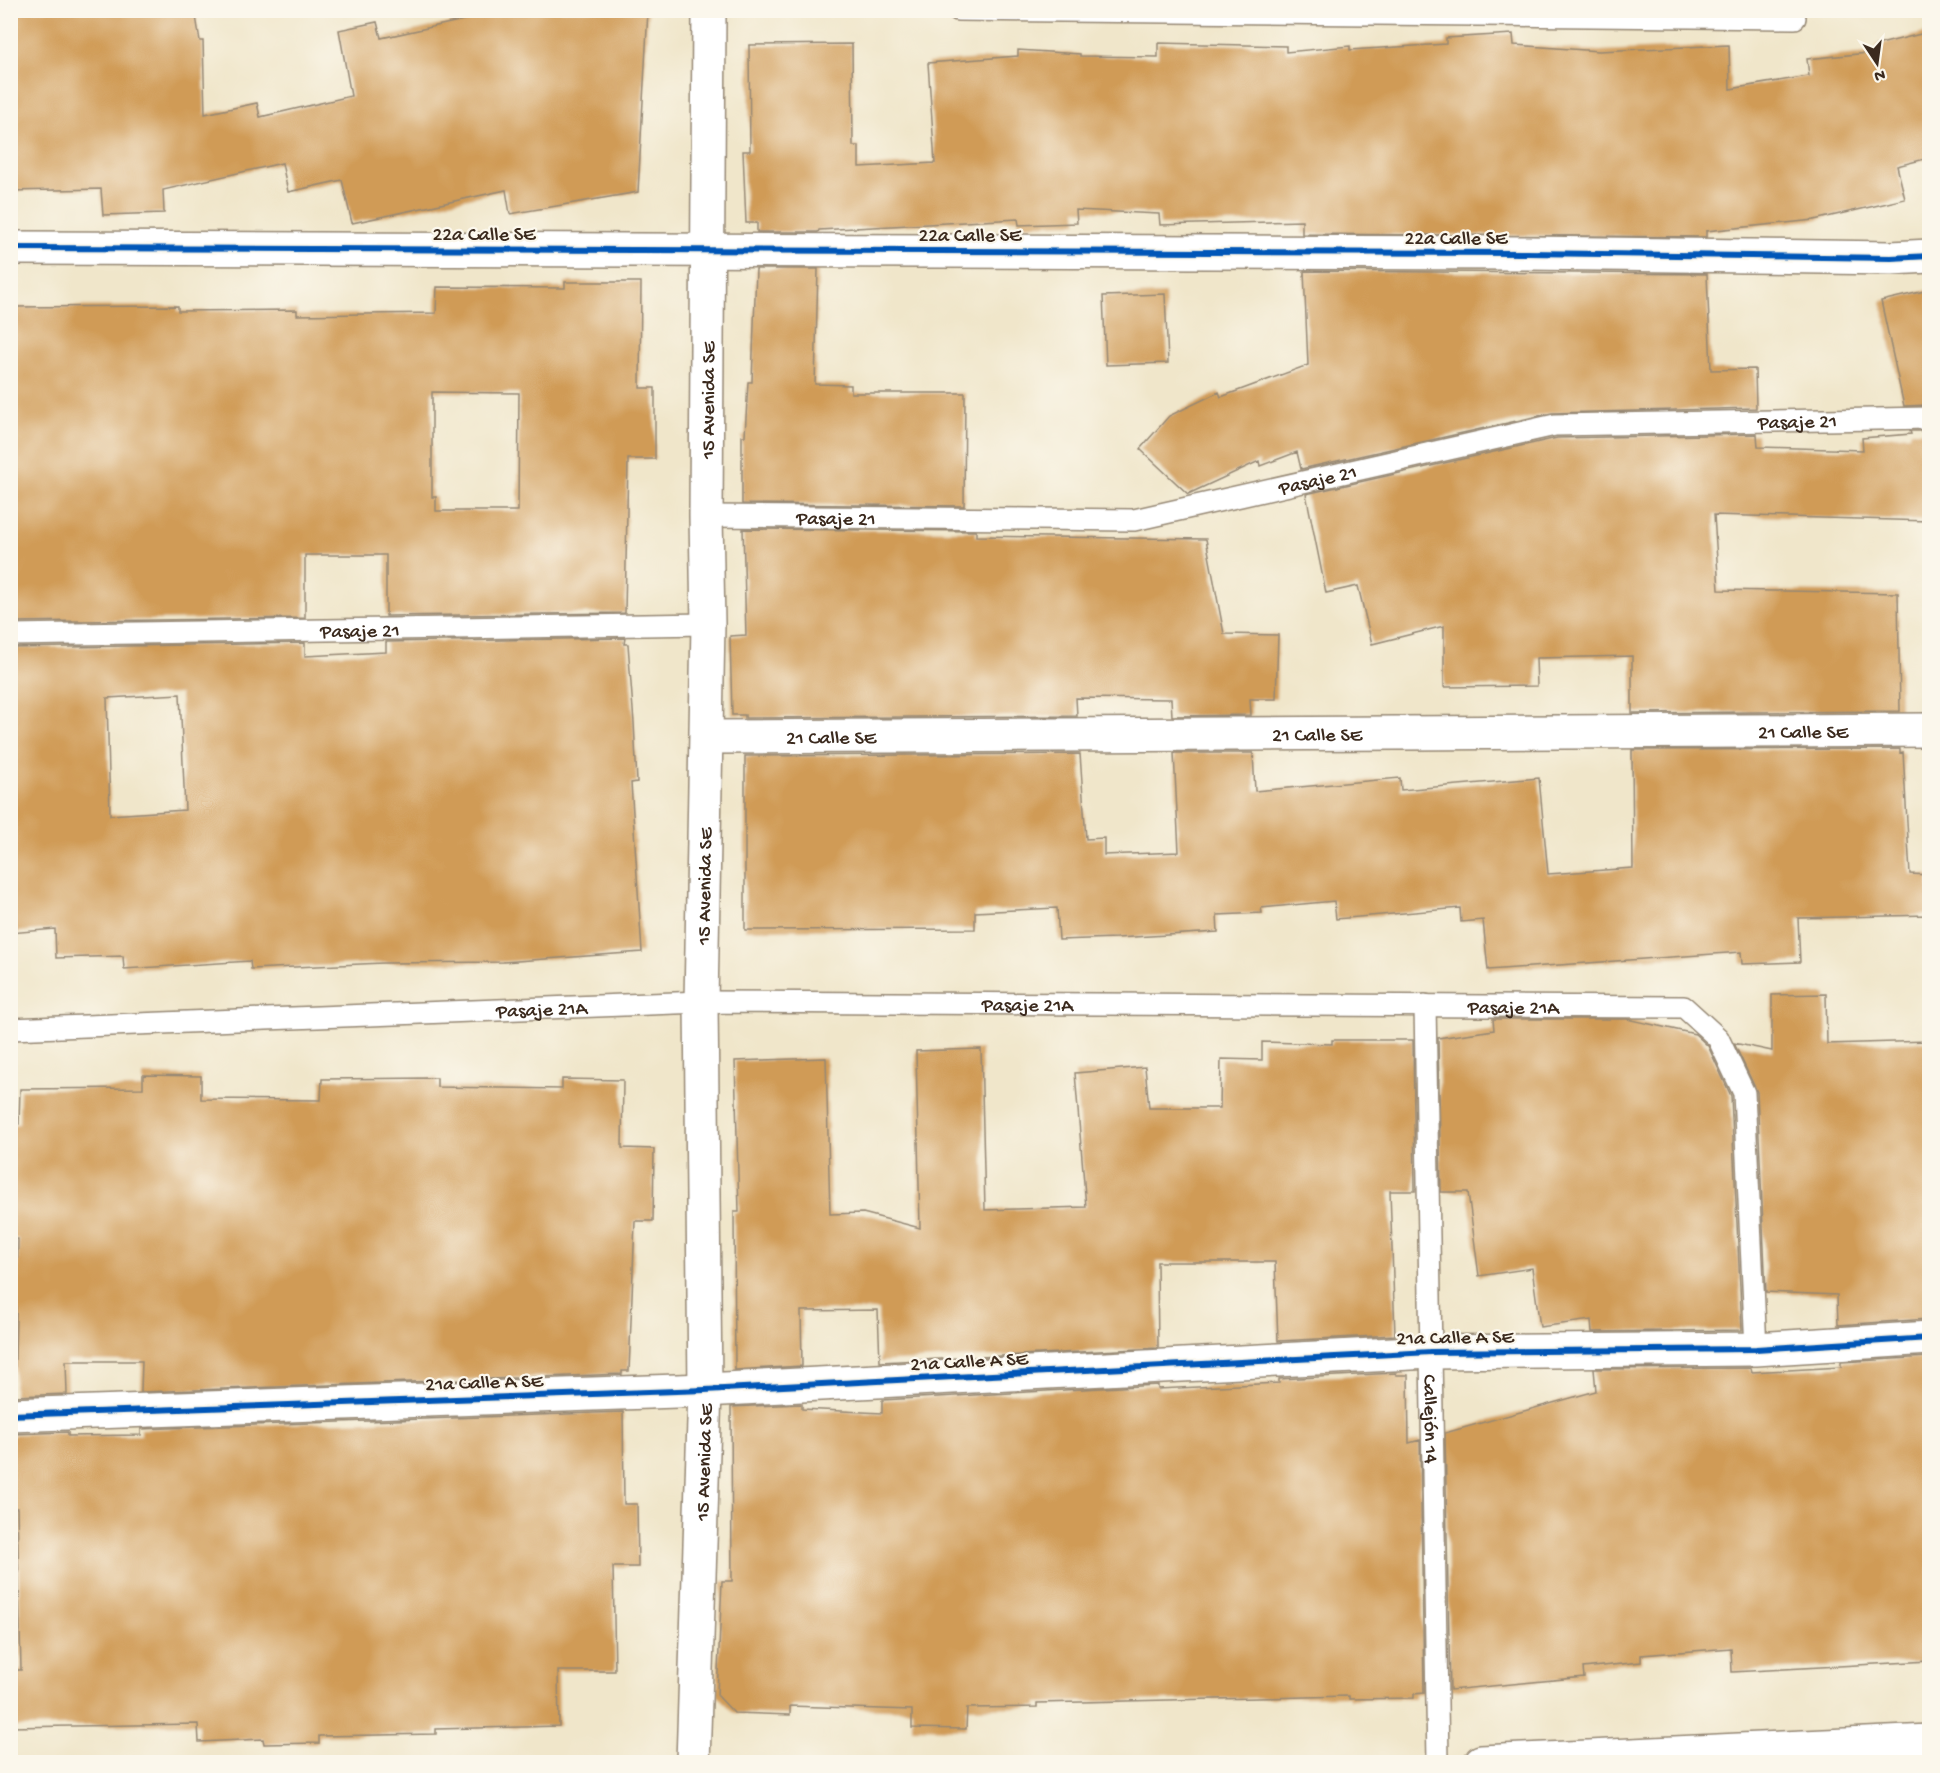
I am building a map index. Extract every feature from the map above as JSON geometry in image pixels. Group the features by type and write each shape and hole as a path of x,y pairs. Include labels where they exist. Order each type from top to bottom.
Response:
{"street":[{"name":"15 Avenida SE","path":"693,1762 705,1390 701,1002 708,624 706,516 709,10"},
{"name":"22a Calle SE","path":"10,248 1516,253 1892,258 1929,256"},
{"name":"21 Calle SE","path":"707,737 1929,730"},
{"name":"21a Calle A SE","path":"10,1415 705,1390 1431,1352 1756,1349 1929,1338"},
{"path":"1481,1762 1929,1741"}],"lane":[{"path":"958,10 1796,18"},
{"name":"Pasaje 21","path":"706,516 1134,520 1555,425 1929,418"},
{"name":"Pasaje 21","path":"10,635 708,624"},
{"name":"Pasaje 21A","path":"10,1029 701,1002 1684,1007 1718,1038 1744,1093 1756,1349"},
{"name":"Callejón 14","path":"1425,1005 1438,1762"}],"building":[{"path":"10,10 195,10 200,41 203,41 205,114 257,103 260,117 351,96 339,30 377,22 381,38 478,17 477,10 648,10 638,192 510,214 506,190 352,223 342,180 288,192 282,163 163,190 164,213 103,215 101,189 10,191"},
{"path":"1929,32 1929,158 1897,166 1905,199 1814,220 1706,231 1706,237 1302,234 1302,221 1160,225 1159,214 1076,210 1077,223 1019,225 1018,219 819,230 818,232 757,232 757,223 746,223 743,151 750,151 749,45 852,44 853,146 859,146 859,167 935,163 928,63 1018,56 1018,50 1080,54 1080,56 1158,57 1158,43 1286,46 1286,52 1350,46 1350,50 1446,44 1446,38 1513,34 1514,45 1599,51 1729,45 1730,89 1809,76 1807,59 1878,52 1876,45"},
{"path":"756,269 818,269 815,384 851,385 851,393 965,393 964,506 742,504 742,436 745,436 748,382 752,382"},
{"path":"1304,271 1707,274 1711,370 1755,369 1756,408 1552,413 1301,469 1297,452 1260,466 1259,461 1188,494 1140,449 1169,416 1219,392 1221,397 1308,365"},
{"path":"565,282 641,282 640,388 655,388 655,459 628,459 625,613 386,616 386,555 305,555 305,618 10,622 10,307 178,306 178,311 297,310 297,315 436,313 437,287 565,288","holes":["432,392 519,393 518,511 436,511 436,497 432,497"]},
{"path":"1929,290 1929,405 1904,406 1881,301"},
{"path":"1165,294 1168,363 1106,365 1103,296"},
{"path":"1910,431 1929,431 1929,521 1714,515 1719,590 1898,593 1900,711 1632,713 1632,656 1536,658 1537,686 1444,687 1444,626 1372,644 1358,586 1326,593 1306,494 1557,438 1757,434 1758,447 1863,450 1862,438 1911,434"},
{"path":"743,529 976,531 976,536 1206,539 1224,634 1278,635 1276,699 1250,699 1251,715 1172,716 1171,699 1076,698 1077,716 745,718 745,715 732,715 730,636 746,635"},
{"path":"625,638 624,644 628,644 634,723 637,782 631,783 642,952 503,962 383,963 251,969 250,961 124,969 123,956 56,958 55,929 10,933 10,648 305,643 305,656 386,652 386,642","holes":["180,694 185,810 110,815 107,698"]},
{"path":"1900,749 1900,753 1903,752 1910,874 1929,875 1929,915 1798,918 1800,962 1742,964 1741,952 1488,970 1483,920 1461,922 1460,908 1336,919 1334,901 1261,908 1262,913 1217,915 1218,932 1116,938 1059,940 1057,908 975,912 975,929 745,930 745,756 1080,754 1086,839 1104,838 1104,855 1179,852 1174,753 1253,753 1255,791 1400,778 1401,790 1539,778 1548,874 1633,868 1632,750"},
{"path":"1826,994 1827,1044 1929,1041 1929,1319 1838,1325 1837,1295 1766,1292 1757,1092 1734,1043 1772,1051 1772,995"},
{"path":"1493,1019 1627,1019 1695,1034 1708,1046 1731,1096 1742,1330 1592,1332 1591,1320 1540,1327 1532,1268 1479,1276 1468,1192 1441,1192 1438,1038 1494,1030"},
{"path":"1332,1040 1413,1040 1415,1191 1390,1191 1395,1335 1278,1341 1275,1262 1157,1262 1158,1348 880,1362 878,1310 801,1311 802,1366 735,1370 734,1212 739,1212 735,1061 826,1058 830,1214 863,1213 920,1228 916,1051 981,1049 985,1210 1086,1207 1075,1073 1145,1067 1149,1108 1220,1108 1221,1059 1262,1060 1262,1042 1332,1044"},
{"path":"143,1075 201,1076 201,1099 321,1100 322,1079 437,1078 437,1087 562,1089 562,1079 623,1080 622,1148 654,1149 653,1221 635,1221 629,1371 622,1371 622,1374 141,1392 142,1361 66,1361 67,1394 14,1396 18,1239 10,1239 10,1124 19,1124 20,1089 143,1088"},
{"path":"1929,1357 1929,1661 1732,1672 1731,1648 1641,1655 1641,1662 1583,1668 1584,1677 1450,1690 1445,1433 1596,1391 1594,1369 1751,1368 1752,1372 1841,1367 1841,1362"},
{"path":"1396,1373 1396,1375 1408,1375 1409,1443 1420,1440 1424,1693 1414,1694 1414,1698 1349,1699 1349,1696 1037,1703 1037,1707 967,1708 966,1729 912,1728 912,1710 790,1706 790,1715 734,1713 717,1695 722,1581 732,1581 731,1407 802,1404 802,1409 882,1413 882,1400 1158,1385 1158,1389 1279,1383 1279,1379"},
{"path":"623,1412 624,1504 637,1504 638,1567 613,1567 615,1671 558,1671 559,1726 436,1729 436,1734 319,1736 319,1743 264,1744 263,1739 199,1742 198,1724 10,1727 10,1670 21,1670 17,1508 10,1508 10,1436 68,1432 68,1436 141,1435 141,1429"}],"cycle path":[{"path":"10,248 1528,253 1891,258 1930,256"},
{"path":"10,1415 705,1390 1431,1352 1756,1349 1930,1338"}]}
